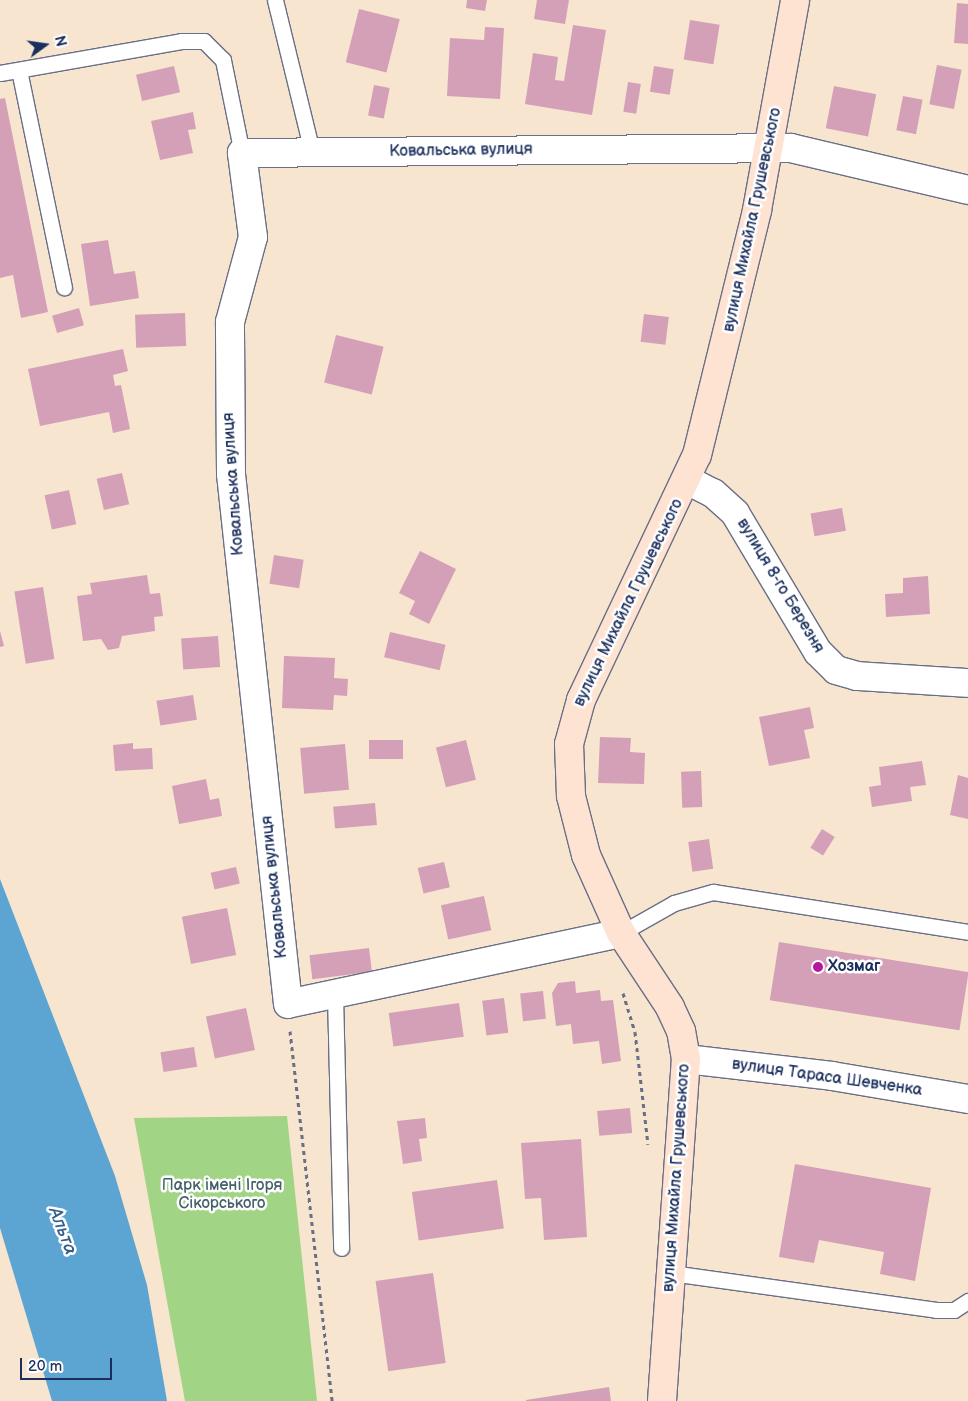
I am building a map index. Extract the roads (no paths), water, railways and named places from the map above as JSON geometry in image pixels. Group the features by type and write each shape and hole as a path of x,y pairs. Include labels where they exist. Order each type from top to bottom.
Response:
{"main road":[{"name":"вулиця Михайла Грушевського","path":"662,1401 686,1059 681,1031 670,1006 620,933 599,888 577,825 569,744 581,700 687,480 709,418 769,147 795,0"}],"street":[{"name":"Ковальська вулиця","path":"335,995 288,1004 231,474 230,322 253,237 242,153 769,147 822,153 968,190"},
{"name":"вулиця 8-го Березня","path":"687,480 714,492 736,513 818,652 836,670 857,676 968,683"},
{"path":"335,995 620,933"},
{"name":"вулиця Тараса Шевченка","path":"686,1059 832,1076 968,1100"}],"lane":[{"path":"275,0 312,152"},
{"path":"0,73 181,40 204,41 223,60 242,153"},
{"path":"19,70 64,287"},
{"path":"620,933 674,903 713,892 968,932"},
{"path":"335,995 341,1248"},
{"path":"671,1273 936,1310 954,1310 968,1301"}],"water":[{"name":"Альта","path":"0,879 115,1176 147,1285 167,1401 52,1401 0,1228"}],"place":[{"name":"Хозмаг","path":"818,967"}],"park label":[{"name":"Парк імені Ігоря Сікорського","path":"222,1195"}]}
